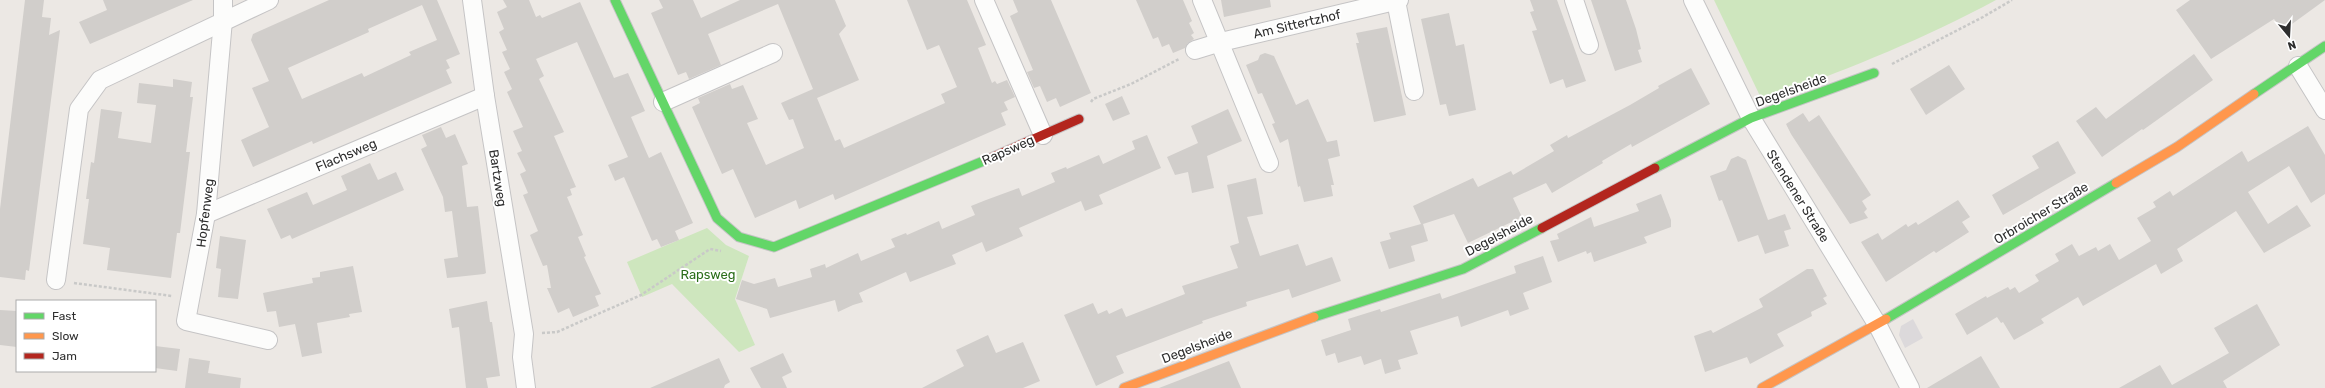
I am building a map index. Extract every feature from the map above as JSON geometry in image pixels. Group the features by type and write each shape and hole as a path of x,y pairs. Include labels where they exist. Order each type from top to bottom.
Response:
{"street":[{"name":"Hopfenweg","path":"223,0 223,20 206,214 192,299 186,321 268,340"},
{"path":"56,280 79,109 100,80 223,20 269,0"},
{"name":"Bartzweg","path":"472,0 485,96 524,334 522,357 526,388"},
{"name":"Rapsweg","path":"615,0 717,218 739,237 774,247 959,172 1079,119"},
{"name":"Rapsweg","path":"984,0 1043,135"},
{"path":"1202,0 1221,42 1269,163"},
{"name":"Am Sittertzhof","path":"1195,50 1221,42 1398,0 1414,91"},
{"path":"1574,0 1589,45"},
{"name":"Stendener Straße","path":"1693,0 1751,118 1877,324 1910,388"},
{"name":"Orbroicher Straße","path":"1762,388 1877,324 2177,147 2298,66 2325,46"},
{"path":"663,102 774,54"},
{"path":"2298,66 2325,110"},
{"name":"Degelsheide","path":"1124,388 1287,326 1463,269 1751,118 1874,73"},
{"name":"Flachsweg","path":"206,214 485,96"}],"path":[{"path":"1874,73 1983,18 2012,0"},
{"path":"1079,119 1093,99 1132,84 1195,50"},
{"path":"524,334 557,332 634,298 710,249 729,253 739,237"},
{"path":"56,280 192,299"}],"shaded area":[{"path":"1913,319 1923,338 1905,348 1899,335 1901,326"}],"green space":[{"path":"1714,0 1996,0 1941,28 1886,53 1772,97 1760,96"},
{"path":"707,228 726,245 749,256 735,299 755,345 739,352 672,284 642,297 627,262"}],"building":[{"path":"25,0 44,0 42,17 51,18 49,35 60,30 29,271 26,270 25,280 0,277 0,209"},
{"path":"103,0 193,0 90,44 79,22 107,10"},
{"path":"329,0 437,0 460,54 446,60 450,68 446,70 452,83 313,144 312,141 253,167 241,140 269,127 252,88 269,81 251,40 253,34","holes":["422,5 437,40 409,52 411,55 364,77 362,73 302,99 288,68 369,32 368,29"]},
{"path":"503,0 529,0 536,17 540,15 542,18 580,2 614,78 628,73 645,111 631,117 649,158 661,152 693,223 675,231 679,240 661,247 657,239 652,241 624,177 615,181 608,165 628,157 577,42 536,59 544,76 539,79 564,132 554,136 576,187 570,189 572,195 567,197 583,235 578,237 586,256 584,257 601,294 595,296 599,306 573,317 569,308 558,313 547,288 551,288 547,265 543,266 530,235 538,231 523,195 528,193 520,174 526,171 517,153 522,151 513,131 523,127 507,92 512,89 504,72 510,69 502,52 507,50 499,32 504,29 497,12 507,7"},
{"path":"659,0 693,0 701,18 740,0 835,0 846,26 839,34 859,80 817,98 835,141 840,139 844,148 945,103 941,94 957,87 939,45 927,50 907,0 967,0 986,45 978,48 992,83 995,81 997,84 1007,80 1015,97 1004,102 1008,110 1001,113 1006,125 835,200 833,194 799,209 796,200 755,218 733,169 722,174 692,107 700,103 698,98 730,84 732,89 743,85 758,119 747,123 766,165 804,148 793,119 789,120 781,103 813,89 778,4 708,34 721,65 689,79 686,72 678,75 651,13 663,8"},
{"path":"1013,0 1051,0 1091,93 1060,107 1056,98 1047,102 1040,86 1034,88 1027,72 1033,70 1010,16 1018,12"},
{"path":"1136,0 1183,0 1192,21 1189,23 1194,33 1191,35 1194,39 1188,43 1185,48 1173,53 1169,44 1162,47 1158,37 1153,39"},
{"path":"1221,0 1270,0 1271,7 1224,17"},
{"path":"1530,0 1557,0 1586,81 1566,88 1563,79 1550,84 1532,31 1537,30 1530,12 1534,11"},
{"path":"1591,0 1626,0 1636,29 1641,49 1638,50 1642,62 1615,71"},
{"path":"2190,0 2325,0 2292,24 2289,21 2280,27 2274,19 2211,59 2176,10"},
{"path":"1449,13 1456,46 1464,44 1476,110 1449,116 1446,104 1440,105 1421,19"},
{"path":"1387,27 1406,115 1374,122 1356,43 1359,43 1356,33"},
{"path":"1265,53 1274,56 1296,105 1308,99 1327,142 1337,140 1340,156 1328,159 1334,185 1331,185 1333,196 1304,202 1300,186 1298,187 1288,139 1280,143 1272,124 1275,123 1262,93 1258,94 1246,65 1258,60 1260,55"},
{"path":"2194,54 2213,80 2102,157 2076,121 2096,107 2106,119"},
{"path":"1949,65 1965,89 1926,115 1910,89"},
{"path":"1691,68 1710,104 1632,147 1631,144 1602,161 1603,163 1552,193 1546,183 1513,198 1522,217 1468,243 1454,214 1423,224 1428,241 1411,246 1415,261 1389,269 1380,242 1391,239 1389,233 1421,224 1413,206 1473,178 1478,187 1511,171 1513,175 1554,151 1550,145 1567,135 1568,138 1630,105 1659,88 1658,86"},
{"path":"173,79 192,82 190,97 193,97 186,152 190,152 180,233 177,233 171,278 107,270 110,248 83,244 89,199 86,199 91,162 94,163 101,109 122,112 118,138 151,143 156,105 137,103 139,83 173,87"},
{"path":"1122,96 1130,114 1113,121 1105,104"},
{"path":"1228,109 1242,141 1207,156 1214,188 1192,193 1188,172 1175,175 1167,157 1198,143 1191,126"},
{"path":"1803,113 1809,122 1819,115 1871,195 1862,201 1867,209 1864,212 1868,218 1850,224 1791,134 1786,124"},
{"path":"2308,126 2325,155 2325,194 2311,203 2289,166 2248,192 2268,224 2297,205 2311,226 2264,253 2236,211 2177,249 2183,261 2161,274 2156,264 2083,306 2078,297 2041,319 2044,323 2014,340 2003,322 2001,323 1997,317 1967,335 1955,314 1986,296 1987,298 2008,287 2010,290 2015,287 2019,293 2039,281 2035,275 2059,261 2055,254 2072,244 2079,256 2096,247 2098,251 2110,244 2119,260 2151,241 2137,218 2156,207 2153,202 2170,191 2173,196 2242,151 2248,162"},
{"path":"441,127 446,138 455,134 468,164 462,166 467,207 478,206 486,273 484,274 447,278 444,259 458,257 452,211 445,212 443,197 421,149 427,146 422,135"},
{"path":"1147,135 1161,168 1099,195 1103,204 1085,211 1081,201 1019,228 1023,236 986,252 982,242 952,255 956,264 910,282 906,272 859,293 863,302 838,312 835,300 770,318 767,309 736,299 742,280 754,284 775,278 778,287 812,277 810,269 825,264 826,268 858,253 861,261 895,247 891,239 906,233 907,235 939,221 942,229 975,215 971,206 1019,188 1022,196 1055,182 1051,173 1066,167 1067,169 1099,155 1103,164 1135,149 1132,141"},
{"path":"2058,141 2076,173 2003,215 1992,195 2039,168 2032,156"},
{"path":"1738,156 1746,160 1768,220 1785,214 1791,229 1784,231 1789,246 1765,254 1758,235 1738,242 1722,200 1719,201 1710,176 1726,170 1731,159"},
{"path":"370,163 378,180 396,172 404,190 292,239 290,235 281,239 267,209 307,192 313,205 347,190 341,176"},
{"path":"1256,178 1263,214 1247,217 1260,256 1298,244 1306,266 1332,257 1341,281 1292,298 1289,289 1246,302 1247,306 1202,321 1203,323 1116,356 1124,373 1096,386 1064,315 1093,303 1098,314 1107,310 1109,314 1122,308 1126,317 1185,294 1182,286 1238,268 1230,246 1239,243 1227,185"},
{"path":"1661,194 1671,220 1671,227 1644,237 1647,243 1594,262 1591,252 1587,254 1586,251 1558,262 1550,241 1559,239 1557,234 1591,217 1594,227 1639,211 1636,204"},
{"path":"1958,200 1970,217 1962,222 1969,232 1936,253 1934,251 1886,282 1861,242 1878,233 1882,240 1906,224 1908,227 1916,222 1918,225"},
{"path":"220,236 246,240 238,299 218,297 221,269 216,268"},
{"path":"1543,256 1552,282 1523,293 1529,309 1510,316 1508,310 1461,327 1458,316 1410,331 1418,354 1398,360 1401,369 1385,374 1381,359 1364,365 1361,356 1338,363 1335,353 1326,356 1321,340 1351,330 1348,319 1380,309 1381,312 1440,293 1442,299 1516,273 1514,266"},
{"path":"353,266 362,312 349,314 350,317 317,323 322,353 302,357 295,324 279,327 276,311 267,312 263,293 313,283 312,278 320,277 320,272"},
{"path":"1807,269 1813,269 1827,296 1823,298 1827,304 1811,312 1812,316 1777,334 1784,346 1750,364 1747,357 1705,372 1694,336 1711,330 1713,333 1763,307 1759,299"},
{"path":"487,301 490,322 492,322 500,376 486,378 488,388 466,388 459,327 452,328 449,309"},
{"path":"2257,304 2280,345 2223,381 2227,388 2119,388 2160,365 2172,385 2229,353 2214,328"},
{"path":"0,310 16,311 16,347 0,345"},
{"path":"988,335 996,353 1023,342 1040,381 1023,388 922,388 964,366 956,350"},
{"path":"156,346 180,349 177,371 156,368"},
{"path":"783,353 792,372 782,377 787,388 761,388 750,368"},
{"path":"1981,356 2000,388 1927,388"},
{"path":"189,358 210,361 208,373 241,378 240,388 185,388"},
{"path":"719,358 730,382 725,385 724,388 650,388"},
{"path":"1229,361 1241,388 1159,388"}],"traffic: fast":[{"path":"615,0 717,218 739,237 774,247 986,160"},
{"path":"2254,94 2325,46"},
{"path":"1655,168 1751,118 1874,73"},
{"path":"1886,319 2116,183"},
{"path":"1314,317 1463,269 1542,228"}],"traffic: slow":[{"path":"2116,183 2177,147 2254,94"},
{"path":"1124,388 1314,317"},
{"path":"1762,388 1886,319"}],"traffic: jam":[{"path":"986,160 1079,119"},
{"path":"1542,228 1655,168"}]}
